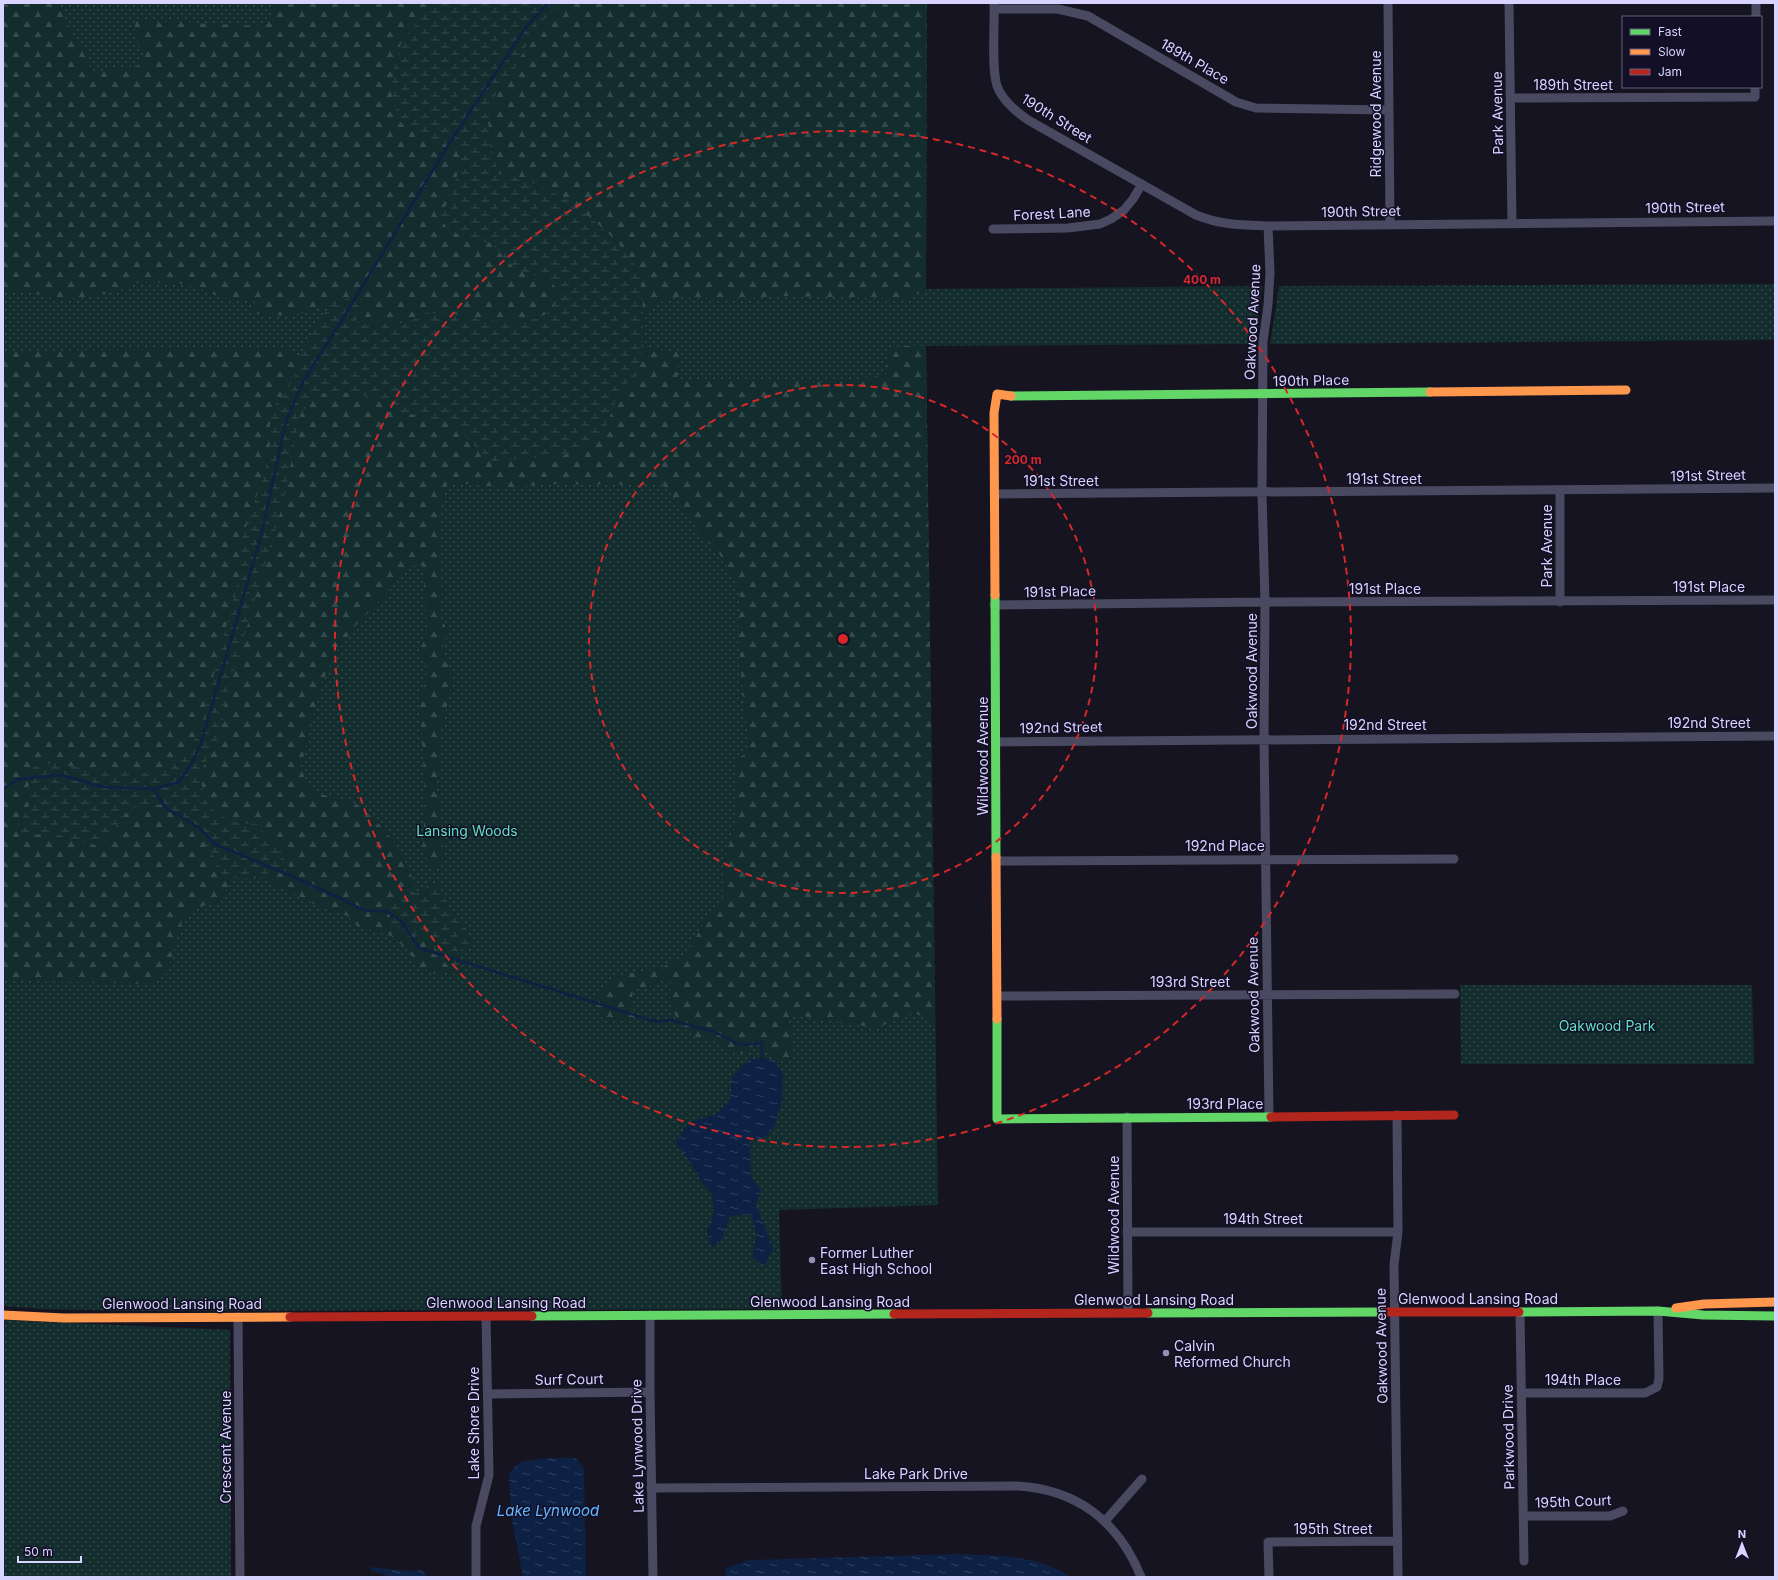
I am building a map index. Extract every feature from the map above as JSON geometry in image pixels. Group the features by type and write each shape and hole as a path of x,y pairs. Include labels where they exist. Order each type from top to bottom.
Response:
{"main road":[{"name":"190th Place","path":"997,394 1014,396 1626,390"},
{"name":"Wildwood Avenue","path":"997,394 994,413 997,1119"},
{"name":"193rd Place","path":"997,1119 1454,1115"},
{"name":"Glenwood Lansing Road","path":"1658,1311 1704,1304 1775,1302"},
{"name":"Glenwood Lansing Road","path":"3,1315 64,1318 1658,1311 1703,1316 1775,1316"}],"street":[{"name":"Ridgewood Avenue","path":"1388,3 1390,224"},
{"name":"Park Avenue","path":"1509,3 1512,223"},
{"path":"1756,3 1756,16"},
{"name":"189th Place","path":"994,6 1058,9 1088,16 1236,102 1256,108 1388,110"},
{"name":"190th Street","path":"994,6 997,86 1004,98 1018,113 1196,215 1208,220 1231,225 1268,226 1775,220"},
{"name":"189th Street","path":"1511,98 1755,97 1755,88"},
{"name":"Forest Lane","path":"993,229 1068,228 1100,224 1111,219 1124,210 1133,200 1142,184"},
{"name":"Oakwood Avenue","path":"1268,226 1270,272 1268,305 1263,342 1262,493 1265,602 1264,739 1269,1116"},
{"name":"191st Street","path":"994,494 1560,491 1775,488"},
{"name":"Park Avenue","path":"1560,491 1560,602"},
{"name":"191st Place","path":"994,605 1265,602 1775,600"},
{"name":"192nd Street","path":"996,742 1775,736"},
{"name":"192nd Place","path":"996,861 1454,859"},
{"name":"193rd Street","path":"997,996 1455,994"},
{"name":"Oakwood Avenue","path":"1397,1115 1398,1232 1394,1265 1398,1577"},
{"name":"Wildwood Avenue","path":"1127,1117 1128,1313"},
{"name":"194th Street","path":"1128,1232 1398,1232"},
{"name":"194th Place","path":"1522,1393 1645,1393 1657,1387 1659,1379 1658,1311"},
{"name":"Parkwood Drive","path":"1520,1312 1524,1561"},
{"name":"Lake Shore Drive","path":"476,1577 476,1526 489,1475 489,1394 486,1316"},
{"name":"Lake Lynwood Drive","path":"650,1316 653,1577"},
{"name":"Crescent Avenue","path":"238,1317 240,1577"},
{"name":"Surf Court","path":"489,1394 650,1392"},
{"path":"1105,1520 1142,1478"},
{"name":"Lake Park Drive","path":"651,1488 1028,1487 1044,1489 1073,1499 1105,1520 1126,1545 1141,1577"},
{"name":"195th Court","path":"1524,1516 1610,1516 1623,1511"},
{"name":"195th Street","path":"1269,1577 1268,1542 1398,1541"}],"green space":[{"name":"Lansing Woods","path":"3,3 927,3 926,289 1262,286 1254,344 926,346 938,1205 779,1210 782,1309 139,1311 42,1309 3,1306"},
{"path":"3,3 59,3 76,42 88,55 92,75 114,68 140,66 144,53 138,44 134,33 137,19 160,23 180,19 193,23 261,26 270,18 275,3 436,3 432,5 402,41 394,69 391,92 432,141 460,148 461,161 451,199 439,214 448,229 476,241 491,242 515,269 553,283 560,295 551,311 537,319 504,322 453,314 427,313 405,324 386,319 361,325 354,322 348,298 313,310 274,316 251,311 264,300 251,301 222,298 184,284 138,282 119,291 96,296 57,300 29,291 3,292"},
{"path":"436,3 561,3 536,27 515,68 494,97 488,122 490,144 499,174 526,180 562,197 607,232 628,255 635,266 641,288 643,313 638,374 619,390 604,433 590,446 561,456 503,460 494,465 453,424 402,412 381,401 352,393 329,391 314,397 300,415 284,499 225,702 220,735 200,773 204,798 218,815 239,823 257,824 279,852 291,871 271,871 261,878 235,878 219,873 214,858 200,834 162,804 136,807 123,816 107,841 95,845 49,833 24,836 16,827 29,808 28,789 33,767 50,763 102,771 145,773 169,767 187,755 198,733 206,705 241,569 242,540 267,465 270,445 270,411 285,393 298,370 300,357 316,324 331,305 348,298 371,301 355,321 361,325 386,319 405,324 427,313 453,314 504,322 537,319 551,311 560,295 553,283 515,269 491,243 476,241 448,230 439,214 451,199 461,161 460,148 432,141 399,121 391,92 394,69 402,41 432,5"},
{"path":"561,3 927,3 926,289 907,299 789,296 728,299 669,297 642,315 642,301 624,249 594,222 561,197 527,180 499,174 490,144 488,122 494,97 515,68 536,27"},
{"path":"1775,284 1775,340 1270,344 1279,286"},
{"path":"899,346 926,346 935,1025 914,1012 877,1028 811,1018 801,1015 788,1017 794,1047 791,1060 773,1058 756,1042 751,1048 738,1056 718,1042 698,1039 683,1027 673,1012 669,994 672,983 663,979 651,986 633,990 631,1005 636,1016 620,1022 603,1019 595,1004 600,990 619,975 661,968 681,958 694,941 706,918 722,901 723,864 734,830 738,798 735,775 737,759 748,752 748,736 738,635 740,590 716,548 704,540 688,514 663,485 544,484 515,487 483,486 460,483 447,485 442,493 444,502 440,520 442,596 438,612 448,632 442,648 449,667 452,683 439,739 440,766 435,789 439,799 443,846 442,865 433,869 428,864 423,848 425,799 420,698 426,681 427,667 419,656 427,630 423,565 409,566 402,572 386,595 356,625 336,653 322,682 301,767 306,783 321,794 357,804 377,822 396,844 411,875 416,892 402,898 406,931 428,941 437,955 454,971 437,975 419,967 407,949 391,936 357,926 348,916 325,909 261,878 271,871 291,871 283,855 267,839 257,824 239,823 218,815 204,798 200,773 220,735 225,702 284,499 300,415 314,397 329,391 352,393 381,401 402,412 453,424 494,465 503,460 561,456 612,413 619,390 638,374 643,348 679,352 677,379 824,382 869,378 886,374 888,352"},
{"path":"275,348 290,350 300,357 298,370 285,393 270,411 270,445 267,465 242,540 241,569 206,705 198,733 187,755 169,766 145,773 102,771 28,789 29,808 17,827 24,836 49,833 69,838 107,841 123,816 136,807 162,804 200,834 214,858 219,873 235,878 217,903 198,907 183,918 167,973 148,984 3,980 3,351"},
{"path":"427,884 439,885 452,914 464,926 473,941 469,948 457,948 461,962 454,971 437,955 428,941 390,922 389,908 401,899 414,893 424,892"},
{"name":"Oakwood Park","path":"1460,985 1752,985 1754,1064 1461,1064"},
{"path":"3,1320 230,1330 231,1577 3,1577"}],"water":[{"path":"750,1059 772,1059 783,1072 782,1100 774,1128 761,1140 750,1138 751,1178 761,1190 756,1204 773,1248 764,1267 752,1257 757,1234 751,1214 730,1216 722,1239 712,1247 707,1232 714,1213 712,1194 702,1183 691,1163 676,1143 688,1123 714,1115 730,1101 732,1077"},
{"name":"Lake Lynwood","path":"547,1458 576,1458 584,1469 586,1577 523,1577 511,1515 509,1473 520,1462"},
{"path":"957,1554 1001,1556 1031,1560 1058,1569 1070,1577 725,1577 726,1568 749,1560"},
{"path":"370,1567 408,1571 421,1570 426,1574 426,1577 388,1577 371,1571"}],"waterway":[{"path":"3,789 16,780 62,775 103,787 153,789 179,782 192,763 201,743 261,536 286,421 304,380 447,147 526,27 548,3"},
{"path":"153,789 166,808 198,827 215,844 303,881 364,910 388,912 402,922 419,948 657,1022 671,1020 715,1032 740,1045 762,1043 762,1059"}],"traffic: fast":[{"path":"1011,396 1430,392"},
{"path":"995,595 996,857"},
{"path":"997,1019 997,1119 1271,1117"},
{"path":"1519,1312 1658,1311 1703,1315 1775,1316"},
{"path":"1148,1313 1385,1312"},
{"path":"532,1316 894,1314"}],"traffic: slow":[{"path":"1430,392 1626,390"},
{"path":"995,595 994,413 997,394 1011,396"},
{"path":"996,857 997,1019"},
{"path":"1676,1308 1704,1304 1775,1302"},
{"path":"3,1315 64,1318 290,1317"}],"traffic: jam":[{"path":"1271,1117 1454,1115"},
{"path":"1385,1312 1519,1312"},
{"path":"894,1314 1148,1313"},
{"path":"290,1317 532,1316"}],"place":[{"name":"Former Luther East High School","path":"812,1260"},
{"name":"Calvin Reformed Church","path":"1166,1353"}]}
